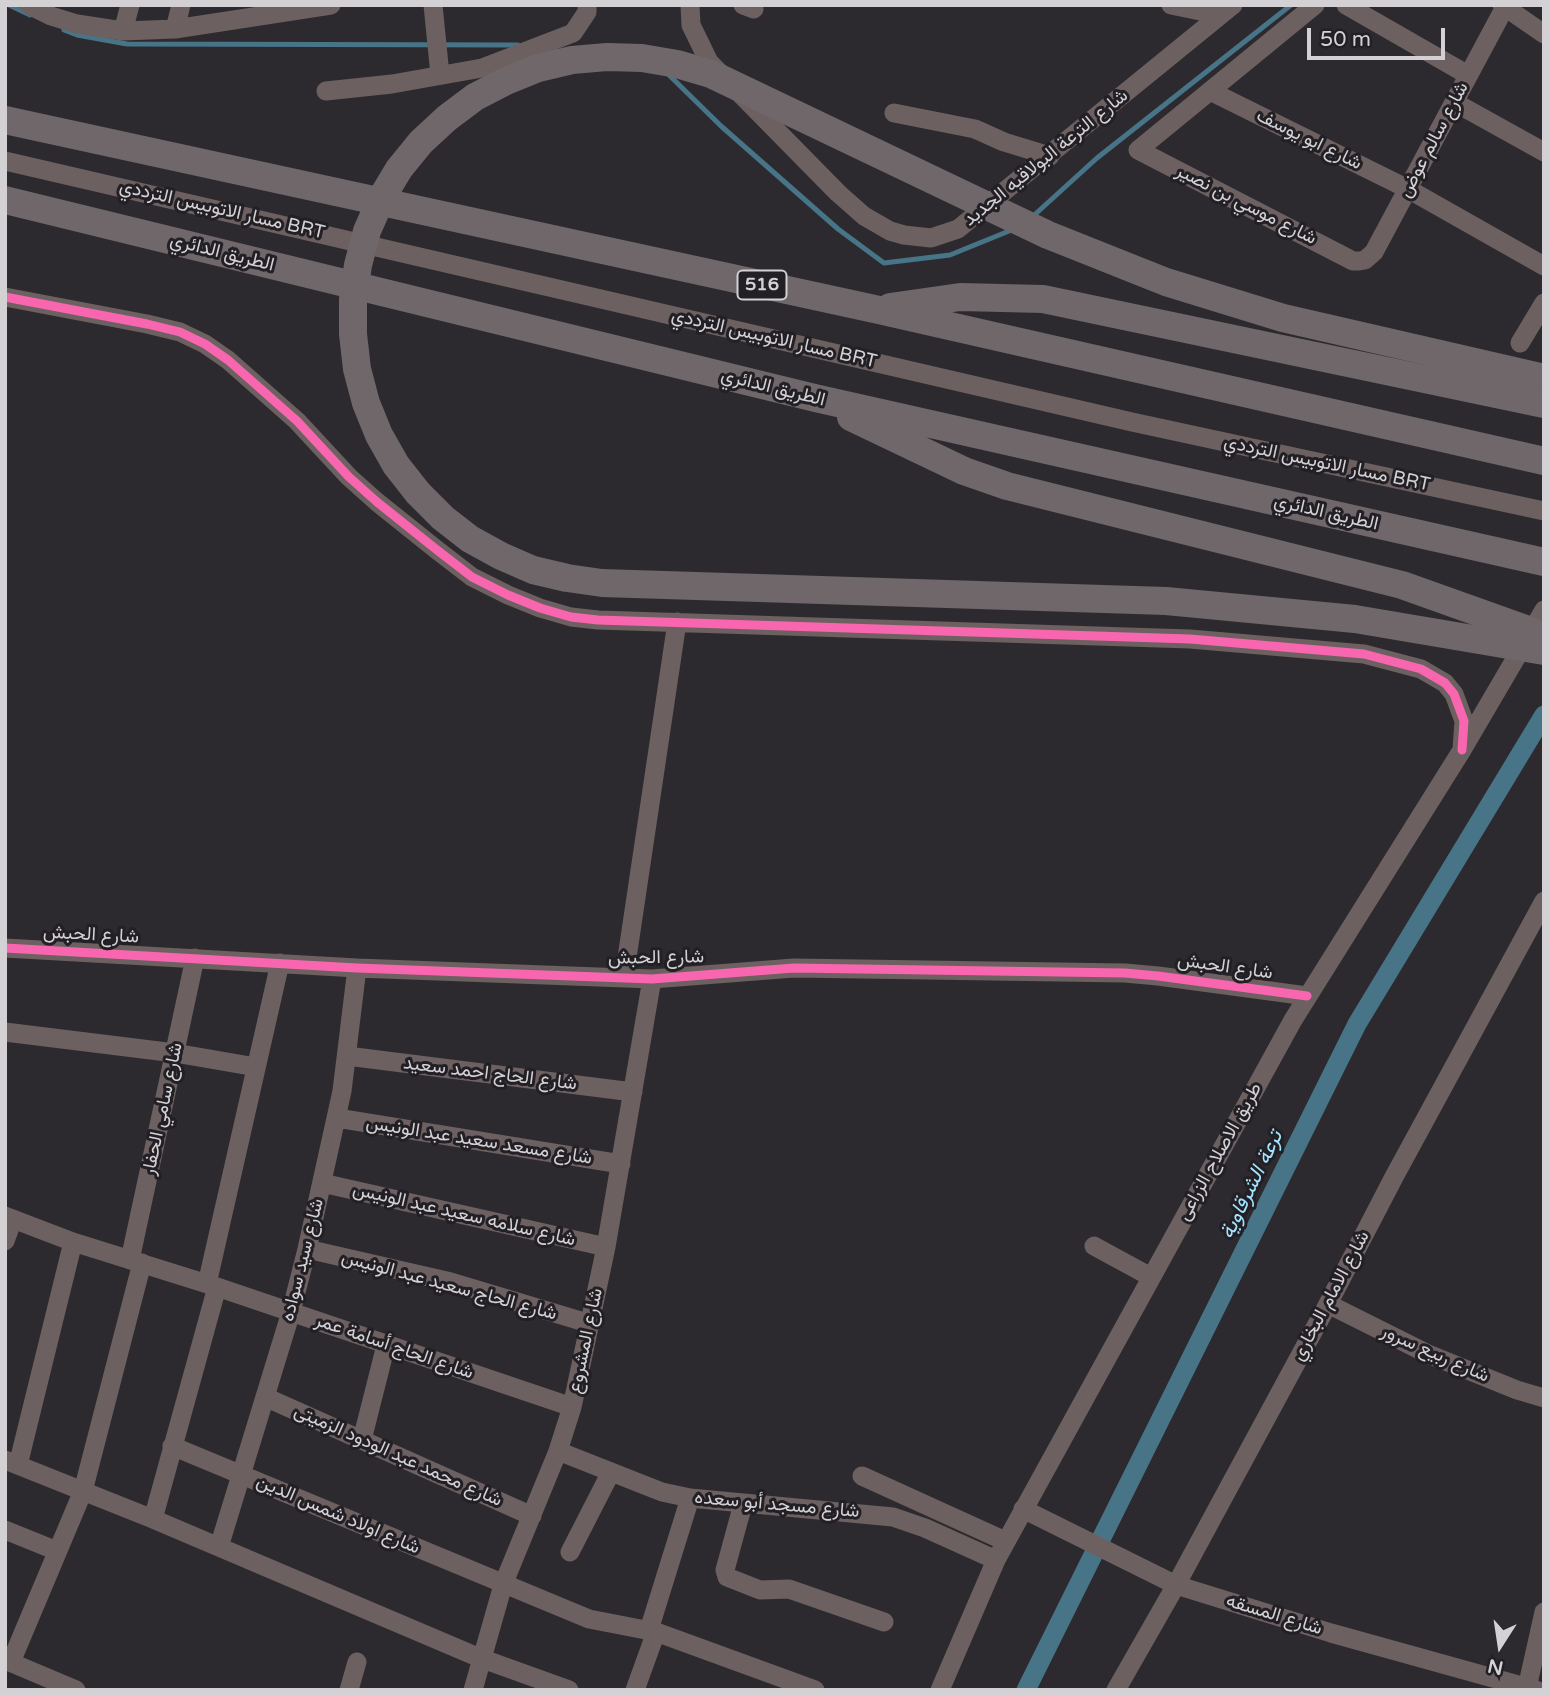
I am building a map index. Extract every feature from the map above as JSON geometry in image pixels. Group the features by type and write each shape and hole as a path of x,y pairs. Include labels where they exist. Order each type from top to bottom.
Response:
{"highway":[{"path":"1539,631 1355,620 1166,601 602,583 567,579 533,570 470,539 443,518 418,493 396,465 379,435 366,403 357,369 353,299 364,242 381,199 399,169 421,142 447,118 475,97 538,68 572,60 642,58 711,74 1036,229 1166,282 1283,318 1544,378"},
{"name":"516","path":"5,120 879,310 1530,458"},
{"name":"الطريق الدائري","path":"5,200 815,398 1544,562"},
{"path":"879,310 933,299 960,297 1043,299 1544,404"},
{"path":"815,398 914,449 1007,486 1402,585 1539,631"}],"street":[{"path":"29,5 51,16 79,15 123,31 176,29 288,8 331,5"},
{"path":"123,31 130,5"},
{"path":"176,29 181,5"},
{"path":"433,5 440,75"},
{"path":"326,91 392,84 482,68 573,33 587,12 587,5"},
{"name":"شارع الترعة البولاقيه الجديد","path":"690,5 691,25 709,62 845,200 864,216 890,230 931,238 958,229 1226,10"},
{"path":"1171,5 1226,10"},
{"path":"1210,91 1315,5"},
{"path":"1346,5 1468,75"},
{"path":"1504,6 1544,34"},
{"name":"شارع سالم عوض","path":"1353,261 1365,260 1374,252 1504,6"},
{"name":"شارع موسي بن نصير","path":"1210,91 1138,150 1353,261"},
{"name":"شارع ابو يوسف","path":"1210,91 1408,188 1544,266"},
{"path":"1454,102 1544,152"},
{"path":"894,113 975,129 1050,156"},
{"name":"مسار الاتوبيس الترددي BRT","path":"5,161 1132,422 1544,511"},
{"path":"5,297 148,324 180,332 205,344 228,360 297,421 340,468 377,502 472,577 508,596 571,617 1190,639 1364,653 1421,670 1444,683 1454,694 1464,721 1462,750"},
{"path":"1520,343 1544,303"},
{"path":"624,978 677,622"},
{"name":"طريق الاصلاح الزراعى","path":"940,1690 1006,1541 1307,996 1539,631"},
{"name":"شارع الامام البخاري","path":"1116,1690 1176,1585 1544,901"},
{"name":"شارع الحبش","path":"5,948 357,968 652,979 793,968 1125,973 1307,996"},
{"name":"شارع سامي الحفار","path":"8,1661 83,1491 136,1261 195,958"},
{"path":"153,1519 212,1285 281,963"},
{"name":"شارع سيد سواده","path":"219,1546 291,1312 322,1183 337,1118 357,968"},
{"name":"شارع المشروع","path":"472,1690 503,1584 558,1451 572,1406 606,1247 652,979"},
{"path":"5,1032 175,1053 257,1067"},
{"name":"شارع الحاج احمد سعيد","path":"347,1056 633,1092"},
{"name":"شارع مسعد سعيد عبد الونيس","path":"337,1118 621,1164"},
{"name":"شارع سلامه سعيد عبد الونيس","path":"322,1183 606,1247"},
{"path":"5,1241 9,1218"},
{"name":"شارع الحاج أسامة عمر","path":"9,1218 73,1242 212,1285 572,1406"},
{"path":"73,1242 11,1462 219,1546 480,1658 569,1690"},
{"path":"1094,1246 1151,1277"},
{"name":"شارع الحاج سعيد عبد الونيس","path":"306,1249 451,1282 591,1324"},
{"name":"شارع ربيع سرور","path":"1328,1304 1429,1354 1517,1390 1544,1398"},
{"path":"362,1440 386,1345"},
{"name":"شارع محمد عبد الودود الزميتى","path":"265,1397 532,1516"},
{"name":"شارع اولاد شمس الدين","path":"172,1446 589,1619 652,1631 815,1690"},
{"name":"شارع مسجد أبو سعده","path":"558,1451 662,1492 690,1498 893,1517 925,1528 996,1560"},
{"path":"570,1552 611,1472"},
{"path":"862,1476 1006,1541"},
{"path":"635,1690 690,1498"},
{"path":"743,1504 725,1570 727,1577 760,1590 789,1589 884,1622"},
{"name":"شارع المسقه","path":"1023,1509 1176,1585 1331,1633 1531,1689"},
{"path":"5,1530 57,1551"},
{"path":"1531,1689 1544,1612"},
{"path":"8,1661 76,1690"},
{"path":"349,1690 356,1662"}],"waterway":[{"path":"9,5 30,15"},
{"path":"1031,218 1097,158 1291,5"},
{"path":"64,30 127,44 518,45"},
{"path":"667,73 721,126 838,229 884,263 950,255 1014,229"},
{"name":"ترعة الشرقاوية","path":"1026,1690 1357,1024 1544,715"}],"cycle path":[{"path":"5,297 147,324 180,332 205,344 228,360 297,421 349,477 377,502 437,550 472,577 540,608 571,617 598,620 1190,639 1364,654 1421,669 1445,683 1454,694 1464,721 1462,750"},
{"path":"5,948 357,968 652,979 794,968 1125,973 1307,996"}]}
